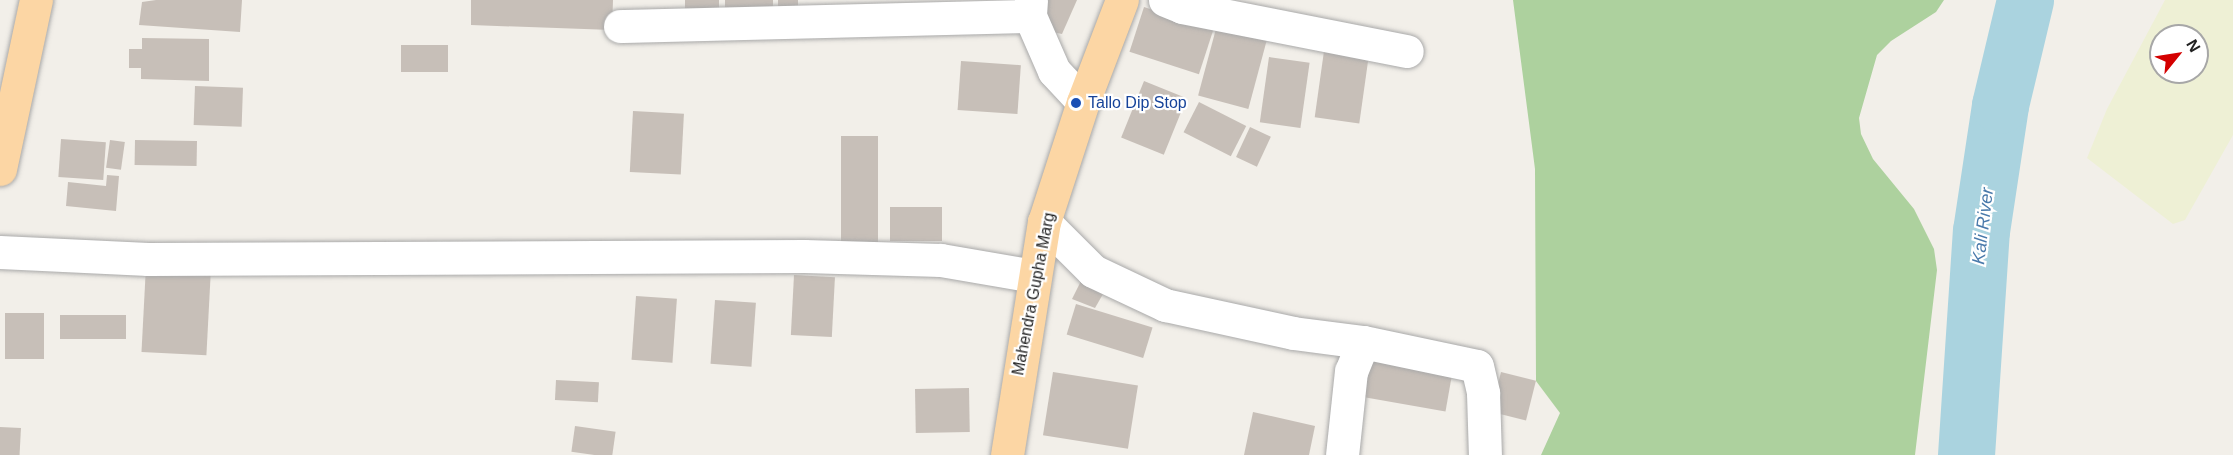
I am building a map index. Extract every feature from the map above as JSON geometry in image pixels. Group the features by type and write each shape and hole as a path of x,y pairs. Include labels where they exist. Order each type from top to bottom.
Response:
{"main road":[{"path":"0,169 36,0"},
{"name":"Mahendra Gupha Marg","path":"1007,455 1044,222 1083,102 1122,0"}],"street":[{"path":"1166,0 1182,7 1407,51"},
{"path":"620,26 1030,8 1054,71 1083,102"},
{"path":"1044,222 1093,271 1165,305 1293,333 1363,342 1477,366 1483,393 1485,455"},
{"path":"0,252 172,259 804,256 941,260 1034,276"},
{"path":"1342,455 1351,371 1363,342"}],"green space":[{"path":"1513,0 1944,0 1936,12 1891,41 1877,55 1859,118 1861,134 1873,159 1914,209 1934,249 1937,270 1915,455 1541,455 1560,413 1536,381 1535,169"},
{"path":"2165,0 2233,0 2233,135 2185,220 2173,224 2087,158 2107,109 2149,30 2149,84 2209,84 2209,24 2152,24"}],"building":[{"path":"242,0 240,32 139,25 142,2"},
{"path":"471,0 613,0 612,30 471,25"},
{"path":"685,0 719,0 719,9 685,9"},
{"path":"725,0 773,0 773,10 725,10"},
{"path":"778,0 798,0 798,10 778,10"},
{"path":"1044,0 1077,0 1062,34 1043,30"},
{"path":"1144,7 1213,30 1199,74 1129,52"},
{"path":"1217,25 1267,38 1248,109 1198,96"},
{"path":"142,38 209,39 209,81 141,79 141,68 129,68 129,49 142,49"},
{"path":"1325,44 1370,50 1359,124 1315,117"},
{"path":"401,45 448,45 448,72 401,72"},
{"path":"1269,57 1310,63 1300,128 1260,122"},
{"path":"961,61 1021,65 1017,114 958,110"},
{"path":"1144,81 1187,98 1164,155 1121,138"},
{"path":"195,86 243,88 242,127 194,125"},
{"path":"1199,102 1246,126 1231,156 1184,132"},
{"path":"633,111 684,114 681,175 630,172"},
{"path":"1250,127 1271,137 1257,167 1236,157"},
{"path":"841,136 878,136 878,243 841,243"},
{"path":"61,139 106,142 103,180 58,177"},
{"path":"110,140 125,142 121,170 106,168"},
{"path":"135,140 197,141 197,166 135,165"},
{"path":"107,175 119,176 116,211 66,206 68,182 106,186"},
{"path":"890,207 942,207 942,241 890,241"},
{"path":"146,266 211,269 206,355 141,352"},
{"path":"794,275 835,277 832,337 791,335"},
{"path":"1084,275 1107,287 1095,308 1072,299"},
{"path":"636,296 677,299 672,363 632,360"},
{"path":"715,300 756,303 751,367 711,364"},
{"path":"1076,304 1153,327 1143,358 1067,335"},
{"path":"5,313 44,313 44,359 5,359"},
{"path":"60,315 126,315 126,339 60,339"},
{"path":"1367,350 1454,365 1446,412 1359,396"},
{"path":"1053,372 1138,385 1128,449 1043,435"},
{"path":"1501,372 1536,381 1526,420 1491,412"},
{"path":"556,380 599,382 598,402 555,400"},
{"path":"969,388 970,432 916,433 915,389"},
{"path":"1253,412 1315,426 1309,455 1244,455"},
{"path":"575,426 616,432 612,455 571,452"},
{"path":"0,427 21,428 20,455 0,455"}],"waterway":[{"name":"Kali River","path":"1966,455 1981,231 2000,105 2025,0"}],"place":[{"name":"Tallo Dip Stop","path":"1076,103"}]}
